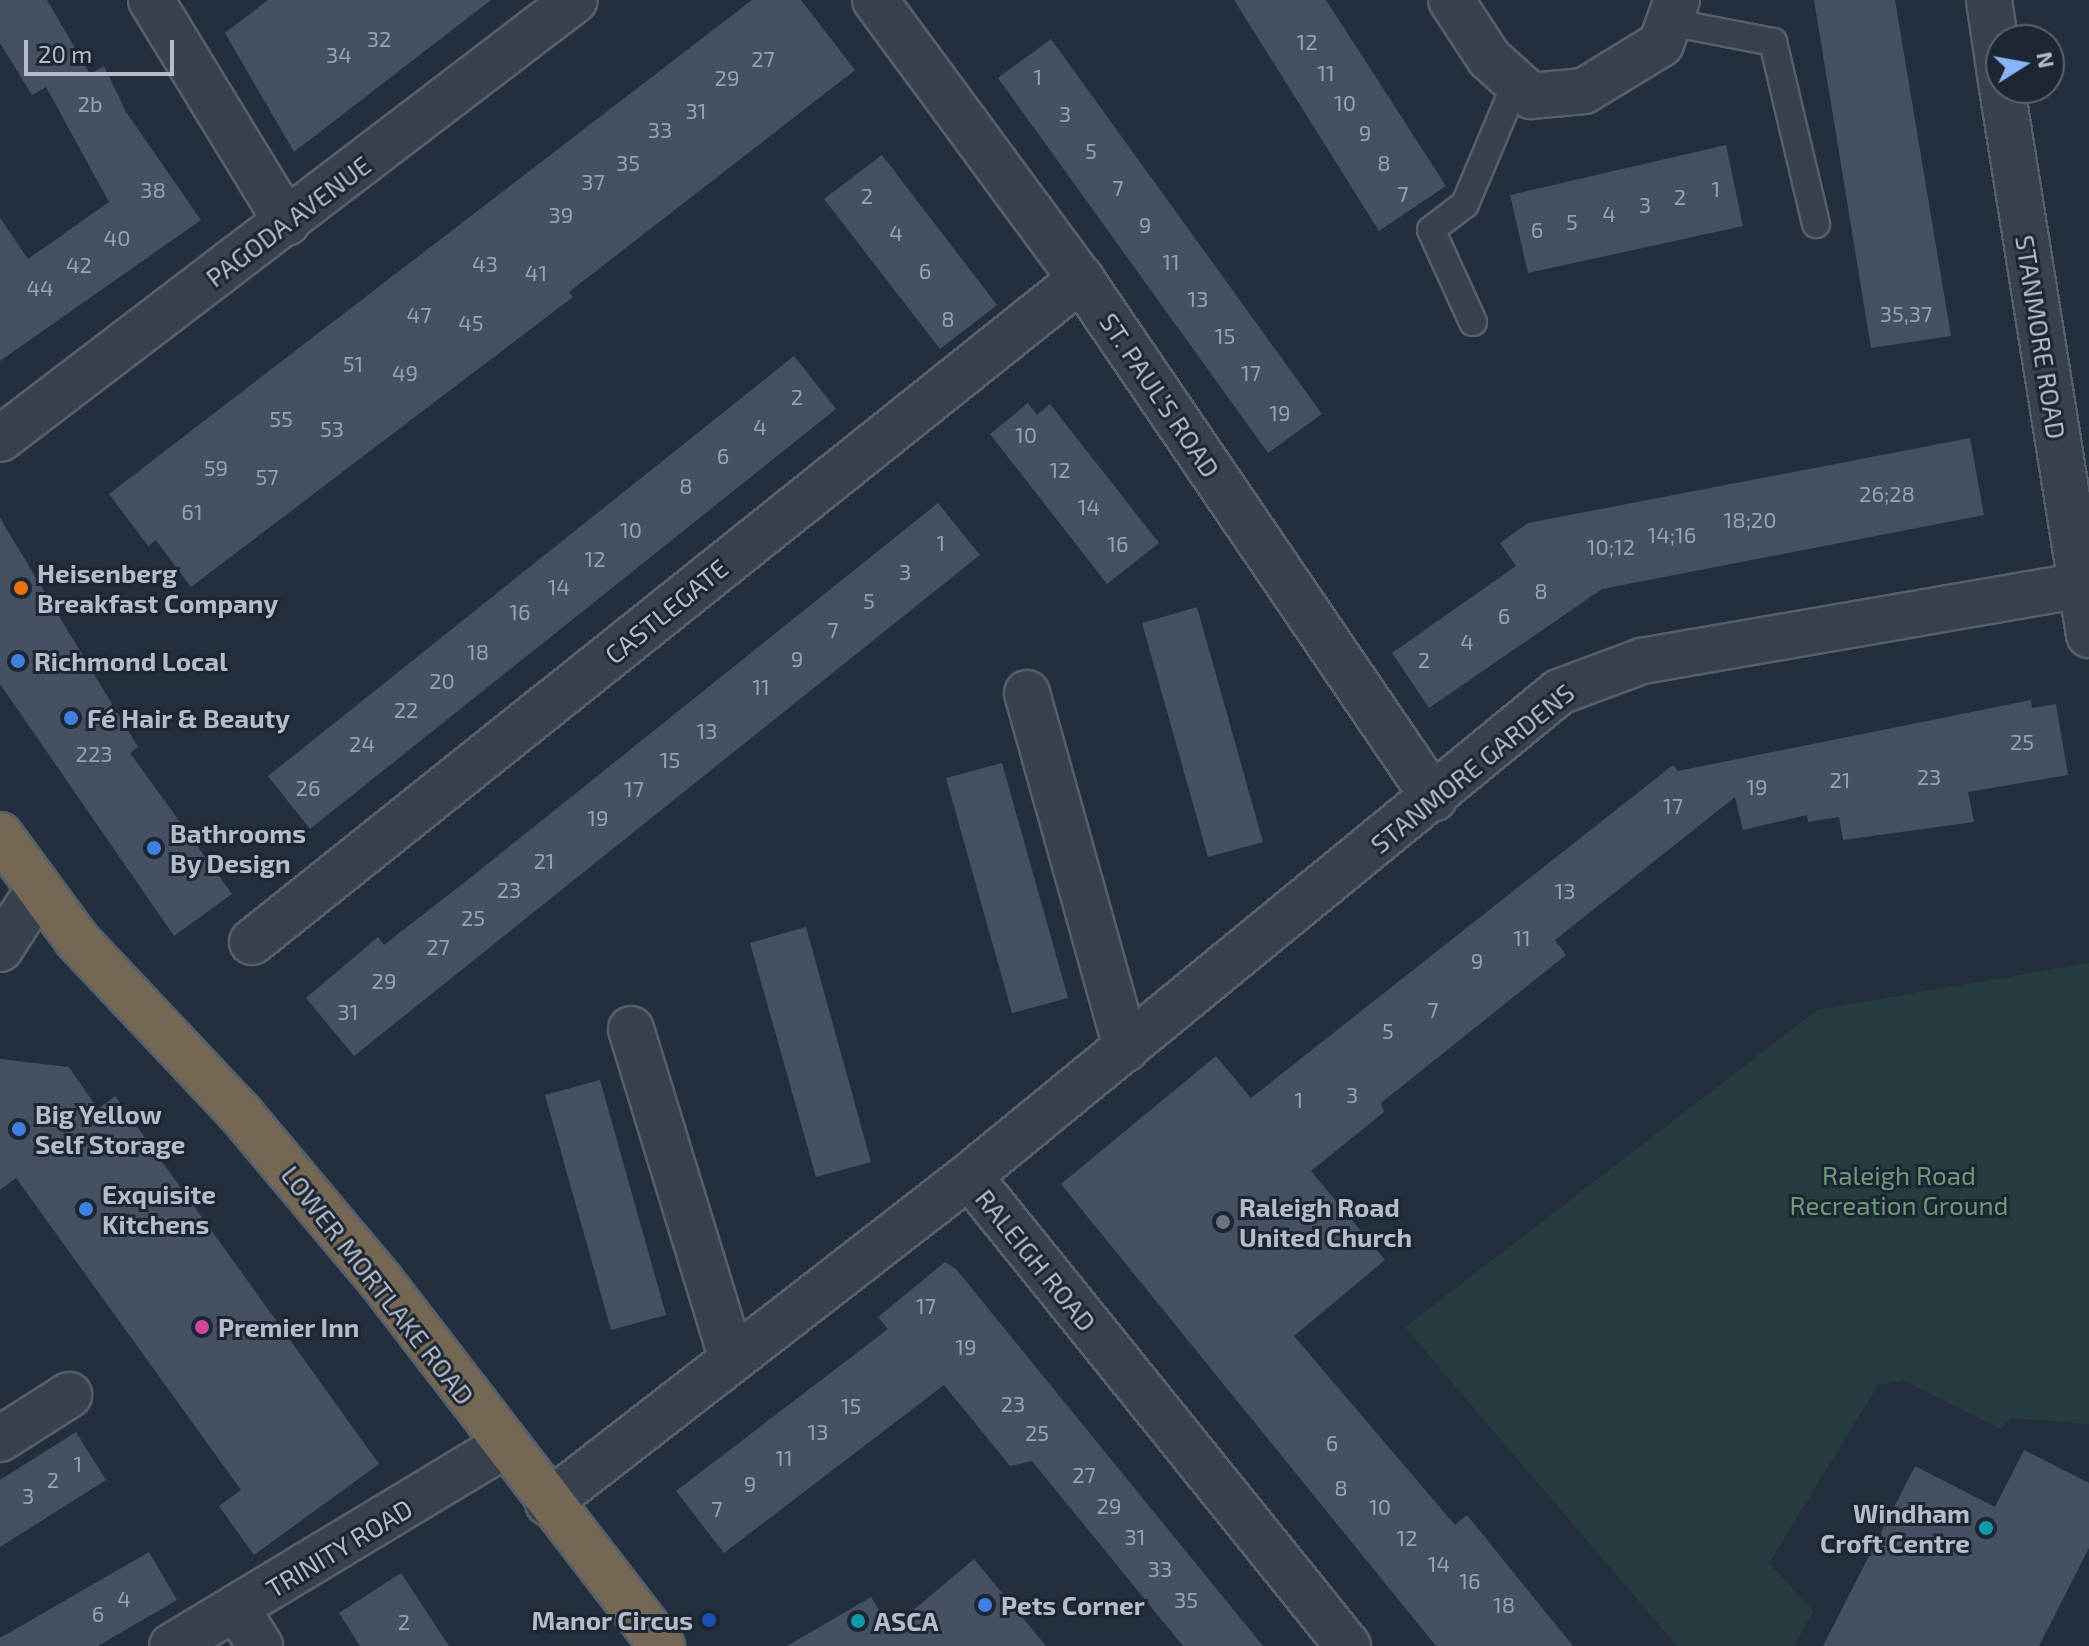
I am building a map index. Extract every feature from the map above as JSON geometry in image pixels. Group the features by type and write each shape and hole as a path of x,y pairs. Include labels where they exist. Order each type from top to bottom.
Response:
{"highway":[{"name":"LOWER MORTLAKE ROAD","path":"0,835 77,940 240,1113 381,1281 504,1446 662,1646"},
{"name":"LOWER MORTLAKE ROAD","path":"15,893 77,940"}],"street":[{"path":"151,0 287,223"},
{"name":"PAGODA AVENUE","path":"0,439 287,223 575,0"},
{"name":"ST. PAUL’S ROAD","path":"875,0 1081,279 1434,798"},
{"path":"1451,0 1489,58 1531,96 1584,91 1661,44 1673,11"},
{"path":"1989,0 1993,24"},
{"name":"STANMORE ROAD","path":"2005,104 2085,584 2089,635"},
{"name":"CASTLEGATE","path":"252,942 1081,279"},
{"name":"STANMORE GARDENS","path":"969,1176 1434,798 1559,692 1598,672 2085,584"},
{"path":"1027,693 1126,1048"},
{"path":"0,949 15,893"},
{"path":"631,1029 732,1359"},
{"name":"RALEIGH ROAD","path":"548,1503 969,1176 1348,1646"},
{"path":"0,1439 69,1395"},
{"name":"TRINITY ROAD","path":"172,1646 504,1446"},
{"path":"237,1609 260,1646"}],"lane":[{"path":"1673,11 1773,42 1816,224"},
{"path":"1473,322 1431,230 1465,204 1516,83"}],"green space":[{"name":"Raleigh Road Recreation Ground","path":"2089,963 2089,1424 2011,1418 2001,1429 1903,1380 1878,1385 1769,1563 1813,1611 1794,1646 1677,1646 1405,1327 1817,1010"}],"building":[{"path":"0,0 47,0 90,74 104,66 126,112 201,220 0,361 0,218 28,259 109,202 46,87 32,95 0,43"},
{"path":"268,0 491,0 294,152 225,33"},
{"path":"752,0 801,0 855,70 569,292 573,297 191,587 156,540 148,546 109,494"},
{"path":"1234,0 1326,0 1446,186 1379,231"},
{"path":"1814,0 1895,0 1951,336 1871,348"},
{"path":"1051,39 1322,414 1268,453 998,78"},
{"path":"1726,145 1743,226 1528,273 1510,195"},
{"path":"882,155 997,305 940,349 824,199"},
{"path":"794,356 836,409 310,829 268,776"},
{"path":"1028,403 1037,415 1050,404 1159,543 1107,584 990,434"},
{"path":"1970,438 1984,515 1602,589 1429,708 1392,653 1516,566 1500,543 1528,523"},
{"path":"938,503 980,555 354,1056 306,998 378,937 384,945 470,878"},
{"path":"0,518 138,747 130,753 232,894 174,936 0,684"},
{"path":"1197,607 1263,842 1208,857 1142,623"},
{"path":"2031,700 2032,708 2056,704 2068,775 1968,792 1974,822 1843,840 1839,817 1808,822 1807,815 1743,830 1735,797 1555,940 1566,955 1381,1103 1384,1112 1311,1171 1385,1260 1294,1336 1455,1525 1467,1515 1573,1646 1436,1646 1061,1184 1216,1056 1251,1098 1673,765 1678,771"},
{"path":"1002,763 1068,998 1012,1013 946,778"},
{"path":"806,927 871,1162 816,1177 750,943"},
{"name":"Premier Inn","path":"0,1059 69,1067 98,1109 115,1096 379,1464 254,1555 219,1506 241,1490 16,1178 0,1190"},
{"path":"600,1080 666,1315 611,1330 545,1095"},
{"path":"945,1262 956,1269 1263,1646 1183,1646 1032,1461 1010,1466 944,1385 724,1553 676,1491 888,1329 878,1317"},
{"path":"76,1432 106,1480 0,1547 0,1480"},
{"name":"Windham Croft Centre","path":"2024,1450 2089,1483 2089,1548 2039,1646 1823,1646 1915,1466 1995,1507"},
{"path":"149,1552 177,1600 98,1646 0,1646 0,1638"},
{"path":"974,1559 1046,1646 787,1646 871,1597 891,1629"},
{"path":"401,1573 449,1646 360,1646 339,1613"}],"place":[{"name":"Heisenberg Breakfast Company","path":"21,588"},
{"name":"Richmond Local","path":"18,661"},
{"name":"Fé Hair & Beauty","path":"71,718"},
{"name":"Bathrooms By Design","path":"154,848"},
{"name":"Big Yellow Self Storage","path":"19,1129"},
{"name":"Exquisite Kitchens","path":"86,1209"},
{"name":"Raleigh Road United Church","path":"1223,1222"},
{"name":"Premier Inn","path":"202,1327"},
{"name":"Windham Croft Centre","path":"1986,1528"},
{"name":"Pets Corner","path":"985,1605"},
{"name":"Manor Circus","path":"709,1620"},
{"name":"ASCA","path":"858,1621"}]}
